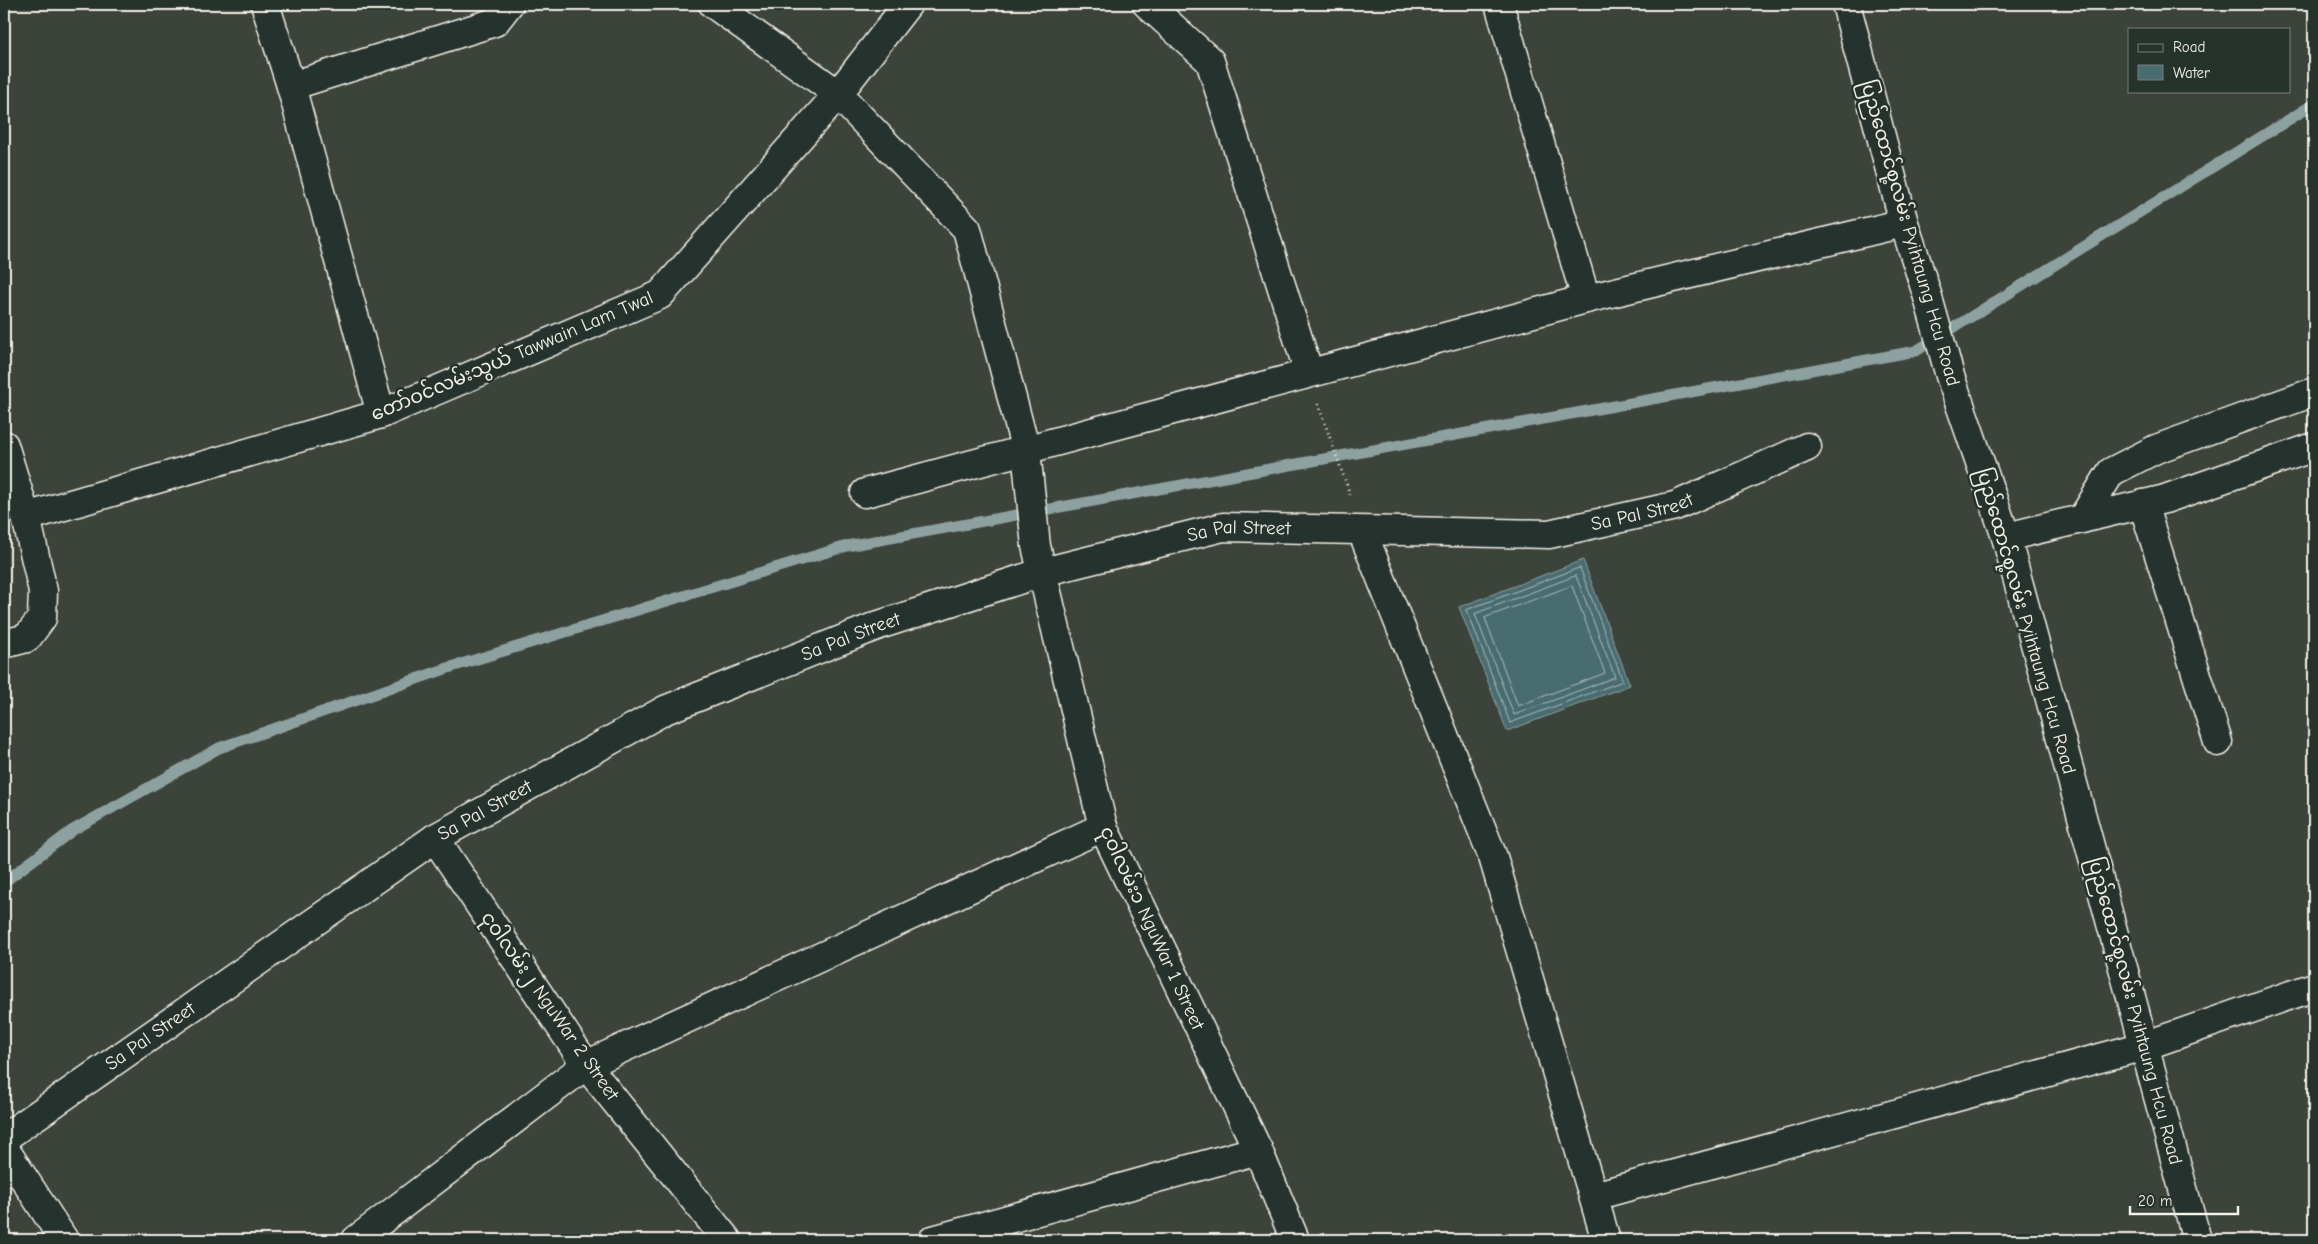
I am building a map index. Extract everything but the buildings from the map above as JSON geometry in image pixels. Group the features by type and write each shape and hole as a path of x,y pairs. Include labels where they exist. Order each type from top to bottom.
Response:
{"street":[{"path":"265,4 291,86 381,414"},
{"path":"291,86 495,22 509,4"},
{"name":"ငုဝါလမ်း၁ NguWar 1 Street","path":"713,4 838,94 967,229 1026,451 1039,559 1103,827 1258,1150 1295,1240"},
{"name":"တော်ဝင်လမ်းသွယ် Tawwain Lam Twal","path":"26,517 381,414 660,294 838,94 908,4"},
{"path":"1147,4 1210,61 1309,374"},
{"path":"1499,4 1586,299"},
{"name":"ပြည်ထောင်စု့လမ်း Pyihtaung Hcu Road","path":"1846,4 1904,223 1927,294 1950,376 2006,538 2197,1240"},
{"path":"866,493 1586,299 1904,223"},
{"path":"2082,519 2111,472 2156,449 2314,392"},
{"path":"4,445 26,517 43,591 42,618 27,638 4,644"},
{"name":"Sa Pal Street","path":"4,1138 435,838 665,710 1039,559 1223,527 1549,534 1675,506 1807,447"},
{"path":"2006,538 2165,499 2314,448"},
{"path":"2143,504 2218,742"},
{"path":"1362,531 1493,858 1606,1240"},
{"path":"356,1240 586,1065 1103,827"},
{"name":"ငုဝါလမ်း၂ NguWar 2 Street","path":"435,838 586,1065 727,1240"},
{"path":"1594,1196 2144,1046 2314,988"},
{"path":"4,1148 64,1240"},
{"path":"934,1240 1258,1150"}],"path":[{"path":"1322,419 1346,482"}],"water":[{"path":"1583,560 1630,685 1507,731 1459,607"}],"waterway":[{"path":"4,882 73,830 219,748 448,668 847,546 1916,351 2314,104"}]}
